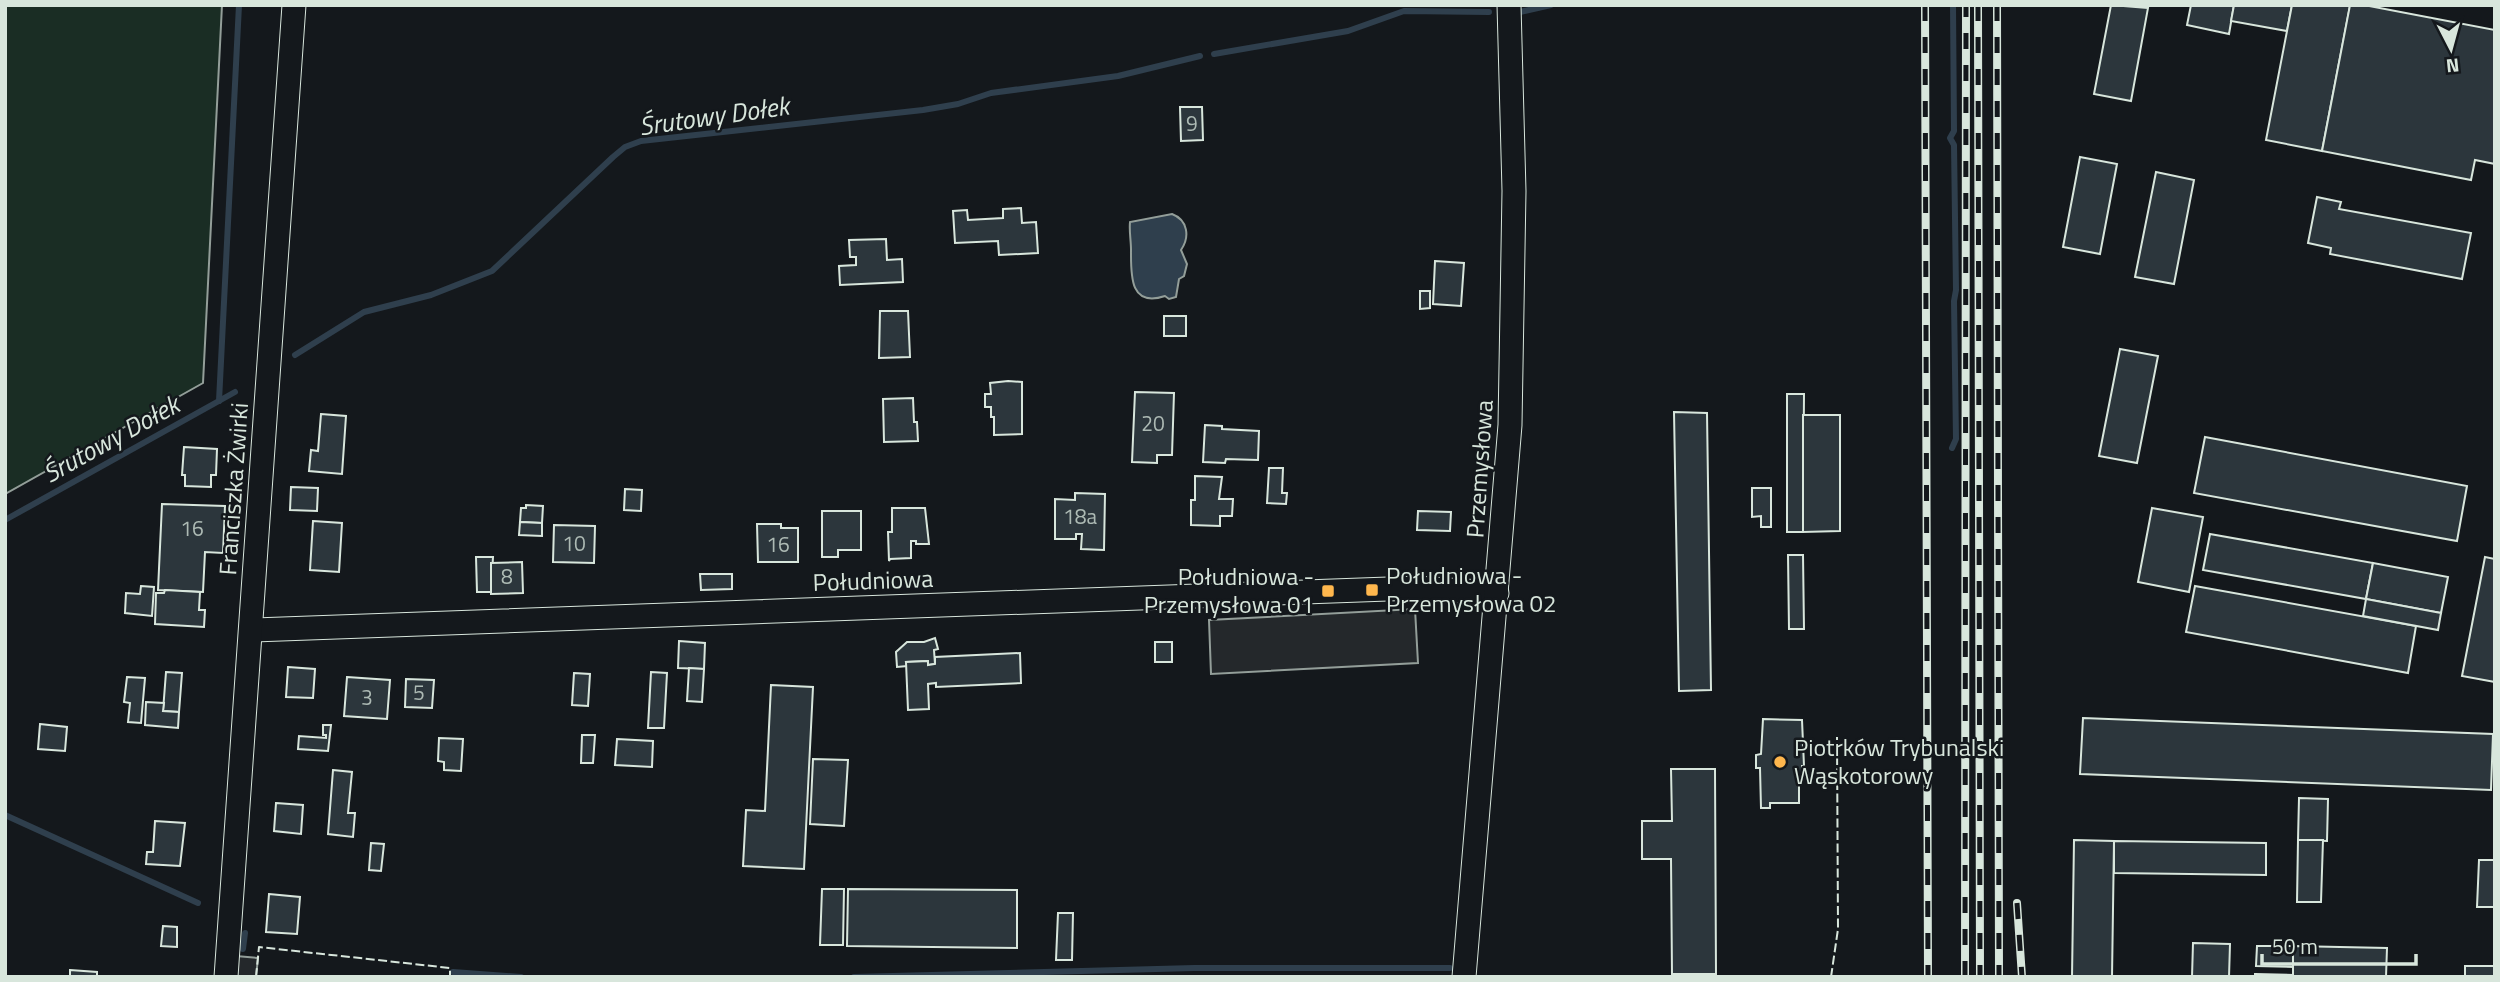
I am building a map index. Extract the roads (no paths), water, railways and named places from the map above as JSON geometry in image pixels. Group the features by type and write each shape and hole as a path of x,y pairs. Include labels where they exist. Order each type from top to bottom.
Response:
{"street":[{"name":"Franciszka Żwirki","path":"226,977 294,5"},
{"name":"Przemysłowa","path":"1464,977 1510,425 1514,191 1509,5"},
{"name":"Południowa","path":"251,630 1416,589 1497,593"}],"water":[{"path":"1172,214 1181,220 1186,229 1186,240 1181,250 1187,264 1184,276 1179,279 1176,297 1144,297 1138,293 1132,278 1130,222"}],"waterway":[{"path":"219,401 239,5"},
{"name":"Śrutowy Dołek","path":"1520,12 1551,5"},
{"path":"1952,448 1956,439 1954,145 1950,138 1954,131 1953,5"},
{"name":"Śrutowy Dołek","path":"1214,54 1348,31 1404,11 1489,12"},
{"name":"Śrutowy Dołek","path":"295,355 364,312 431,295 492,271 613,157 625,147 641,141 923,110 958,104 991,93 1118,76 1200,56"},
{"name":"Śrutowy Dołek","path":"5,520 235,392"},
{"path":"5,815 198,903"},
{"path":"243,949 245,933"},
{"path":"854,977 1194,968 1450,968"},
{"path":"453,972 521,977"}],"railway":[{"path":"1925,5 1928,977"},
{"path":"1965,977 1966,5"},
{"path":"1978,5 1980,977"},
{"path":"1997,5 1999,977"},
{"path":"2017,903 2022,977"}],"place":[{"name":"Południowa - Przemysłowa 02","path":"1372,590"},
{"name":"Południowa - Przemysłowa 01","path":"1328,591"},
{"name":"Piotrków Trybunalski Wąskotorowy","path":"1780,762"}]}
